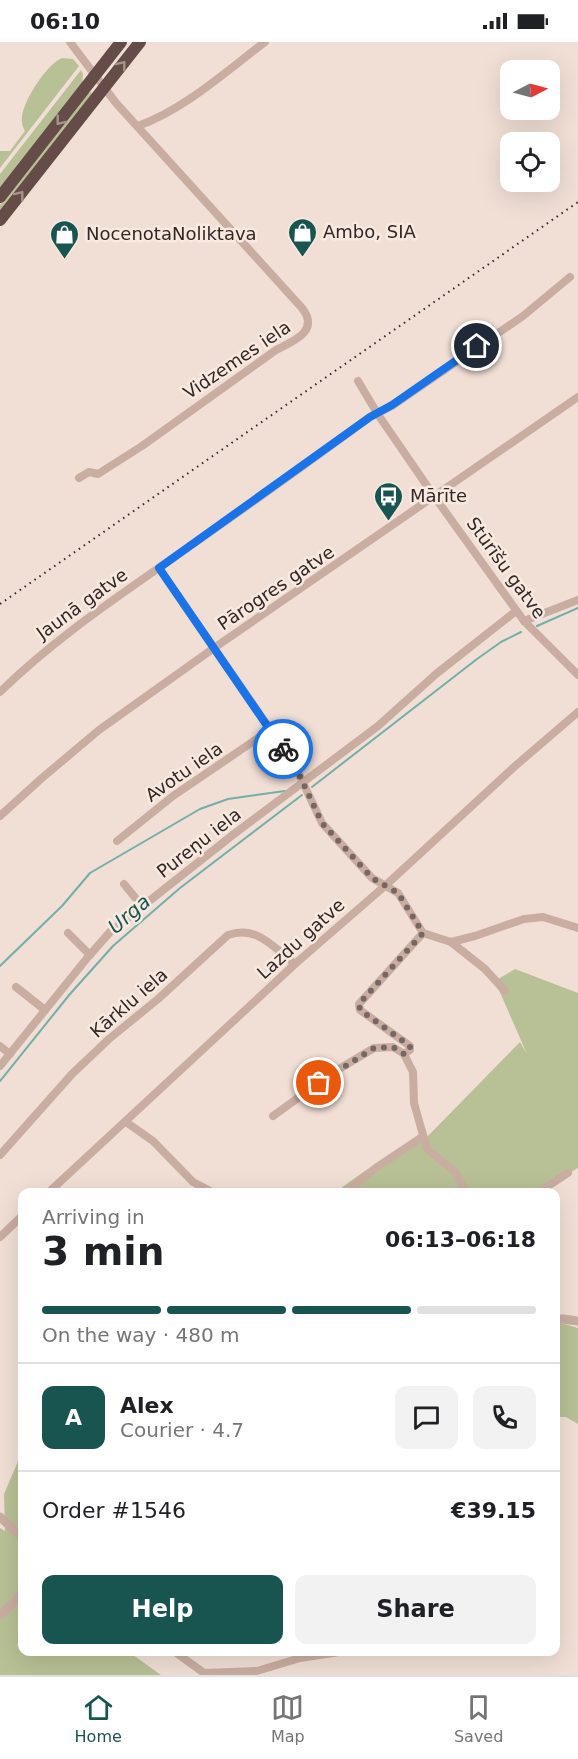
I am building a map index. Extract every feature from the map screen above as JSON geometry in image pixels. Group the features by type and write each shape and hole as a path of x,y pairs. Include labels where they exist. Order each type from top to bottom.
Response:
{"highway":[{"path":"0,197 122,42"},
{"path":"0,220 140,42"}],"street":[{"name":"Vidzemes iela","path":"70,42 138,126 309,316 309,324 305,332 291,342 276,350 131,453 98,474 89,472 79,478"},
{"path":"138,126 152,122 174,109 265,42"},
{"name":"Jaunā gatve","path":"0,692 61,637 377,413 523,316 570,277"},
{"name":"Stūrīšu gatve","path":"358,381 434,496 516,611 536,636 578,675"},
{"name":"Pārogres gatve","path":"0,816 42,777 99,730 578,397"},
{"path":"159,568 296,768 322,823 372,878 398,893 423,933 451,942 524,919 543,917 578,928"},
{"path":"524,621 578,600"},
{"name":"Pureņu iela","path":"0,1066 110,932 234,834 304,785 378,726 436,674 516,611"},
{"name":"Lazdu gatve","path":"53,1188 295,964 578,712"},
{"name":"Avotu iela","path":"117,841 173,796 270,730"},
{"path":"124,884 142,906"},
{"name":"Kārklu iela","path":"0,1155 72,1074 228,934 238,931 251,932 295,964"},
{"path":"68,933 90,955"},
{"path":"404,1054 410,1050 410,1046 360,1010 359,1004 423,933"},
{"path":"451,942 485,969 505,991"},
{"path":"16,987 45,1010"},
{"path":"0,1046 9,1054"},
{"path":"273,1116 334,1072 374,1048 393,1047 404,1054 413,1072 412,1093 427,1149 455,1172 464,1188"},
{"path":"126,1122 153,1141 193,1182 204,1188"},
{"path":"351,1188 377,1167 423,1137"},
{"path":"545,1188 568,1173"},
{"path":"0,1237 18,1220"},
{"path":"560,1318 578,1321"},
{"path":"0,1517 18,1533"},
{"path":"0,1615 18,1598"},
{"path":"180,1656 204,1673 257,1671 313,1656"}],"green space":[{"path":"62,58 73,59 79,66 0,168 0,151 10,151 25,131 22,123 23,110 31,93 43,75"},
{"path":"81,70 82,84 0,190 0,174"},
{"path":"87,93 92,94 0,212 0,205"},
{"path":"515,969 578,993 578,1168 544,1188 341,1188 403,1148 426,1138 520,1042 527,1054 495,981"},
{"path":"560,1323 578,1328 578,1424 566,1417 560,1417"},
{"path":"18,1461 18,1656 135,1656 161,1675 0,1675 0,1528 5,1531 4,1494"}],"waterway":[{"name":"Urga","path":"537,626 578,608"},
{"name":"Urga","path":"312,787 477,659 501,642 521,632"},
{"path":"0,966 62,906 90,873 200,809 228,799 285,791"},
{"name":"Urga","path":"0,1081 70,994 113,946 180,888 302,795"}],"railway":[{"path":"0,604 578,202"}],"way so far":[{"path":"283,749 296,768 322,823 372,878 398,893 423,933 359,1004 360,1010 410,1046 410,1050 404,1054 393,1047 374,1048 319,1083"}],"place":[{"name":"Ambo, SIA","path":"302,258"},
{"name":"NocenotaNoliktava","path":"65,260"},
{"name":"Mārīte","path":"389,522"}],"route":[{"path":"283,749 159,568 370,417 392,405 477,346"}]}
